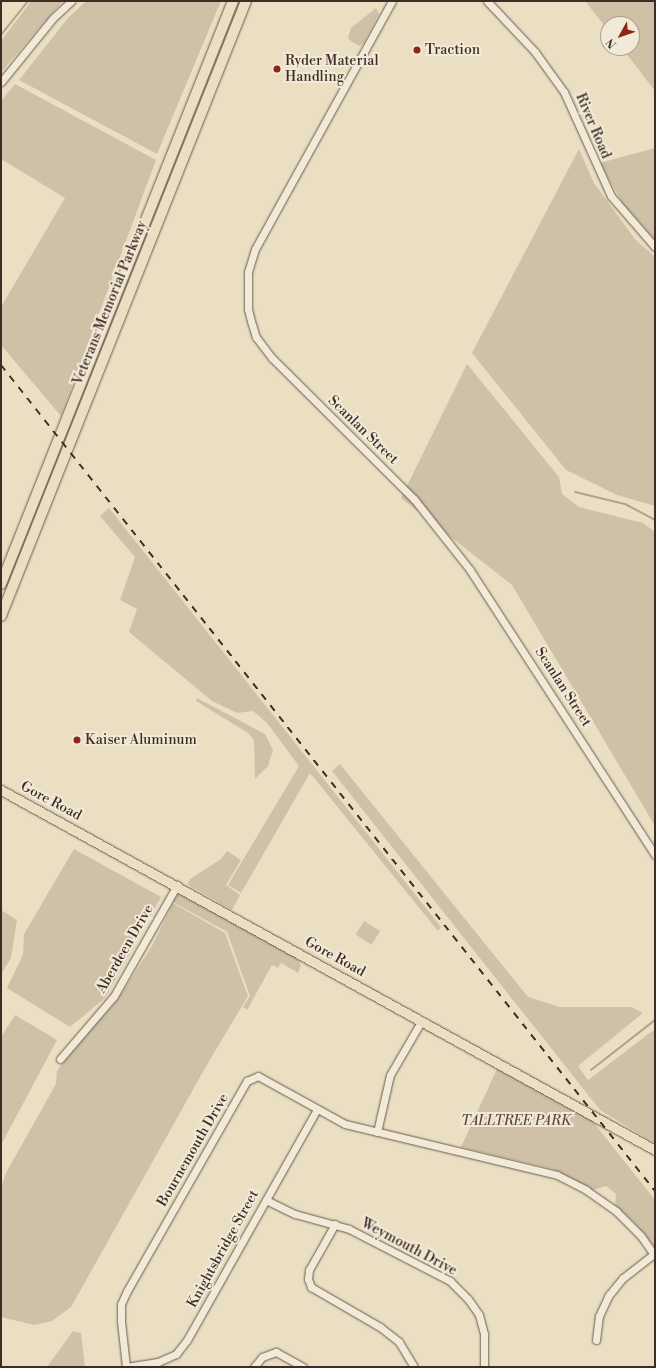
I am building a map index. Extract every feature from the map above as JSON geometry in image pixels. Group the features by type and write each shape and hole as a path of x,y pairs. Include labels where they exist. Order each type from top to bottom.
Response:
{"highway":[{"name":"Veterans Memorial Parkway","path":"1,584 233,1"},
{"name":"Veterans Memorial Parkway","path":"1,616 246,1"}],"main road":[{"name":"Gore Road","path":"1,790 177,884 421,1022 655,1150"}],"street":[{"path":"1,82 52,18 71,1"},
{"name":"Scanlan Street","path":"392,1 255,249 248,272 248,309 251,321 256,337 272,358 414,499 470,570 655,855"},
{"name":"River Road","path":"487,1 535,52 564,92 611,196 655,247"},
{"name":"Aberdeen Drive","path":"60,1059 114,996 177,884"},
{"path":"377,1132 390,1075 421,1022"},
{"name":"Bournemouth Drive","path":"126,1367 121,1321 121,1304 126,1291 248,1081 258,1076 269,1080 345,1124 557,1175 586,1190 616,1211 641,1236 654,1255"},
{"name":"Knightsbridge Street","path":"126,1367 158,1362 176,1354 187,1340 317,1109"},
{"name":"Weymouth Drive","path":"266,1200 295,1214 336,1224 450,1281 468,1299 479,1315 484,1334 484,1367"},
{"path":"336,1224 309,1270 308,1279 311,1287 380,1327 399,1342 414,1367"},
{"path":"596,1340 599,1316 609,1295 623,1278 654,1255"},
{"path":"254,1367 262,1357 276,1352 303,1367"}],"green space":[{"path":"31,1 63,1 1,72 1,41"},
{"path":"86,1 221,1 157,154 19,80 68,18"},
{"path":"585,1 655,1 655,91 628,56 640,56 640,16 600,16 600,20"},
{"path":"376,8 379,14 363,44 359,46 348,38 351,28"},
{"path":"15,84 156,160 61,416 1,345 1,307 65,198 1,159 1,101"},
{"path":"655,148 655,240 623,204 600,163"},
{"path":"579,149 594,183 635,239 655,257 655,506 617,495 566,470 472,353"},
{"path":"467,364 559,477 562,494 579,507 643,523 655,532 655,826 512,585 401,498"},
{"path":"109,508 441,927 438,931 310,773 241,893 228,885 299,766 267,723 253,711 237,713 212,701 129,632 137,609 120,600 135,557 100,516"},
{"path":"197,698 265,734 273,750 268,766 255,779 254,740 248,733 196,701"},
{"path":"340,764 528,997 560,1007 631,1007 643,1013 578,1066 588,1080 655,1029 654,1143 600,1110 332,771"},
{"path":"74,849 161,897 105,998 70,1027 7,988 23,955 24,934"},
{"path":"227,851 241,860 226,885 240,895 232,910 190,886 188,883 190,879 221,859"},
{"path":"178,894 184,894 296,957 301,965 298,973 281,963 278,968 272,965 247,1010 243,1007 250,996 227,932 171,901"},
{"path":"173,903 225,933 248,996 208,1063 71,1307 52,1321 34,1325 1,1317 1,1187 7,1171 56,1084 57,1071 69,1053 116,1002 152,946"},
{"path":"1,910 17,920 11,958 1,974"},
{"path":"364,921 380,931 372,945 356,935"},
{"path":"15,1015 57,1040 1,1145 1,1037"},
{"name":"TALLTREE PARK","path":"497,1069 590,1118 655,1200 655,1247 633,1221 615,1205 616,1194 606,1186 593,1190 553,1169 461,1147"},
{"path":"73,1331 81,1333 85,1367 47,1367"}],"waterway":[{"path":"1,35 28,1"},
{"path":"575,492 625,504 655,520"},
{"path":"591,1070 655,1020"}],"railway":[{"path":"1,365 655,1191"}],"place":[{"name":"Traction","path":"417,50"},
{"name":"Ryder Material Handling","path":"277,69"},
{"name":"Kaiser Aluminum","path":"77,740"}]}
